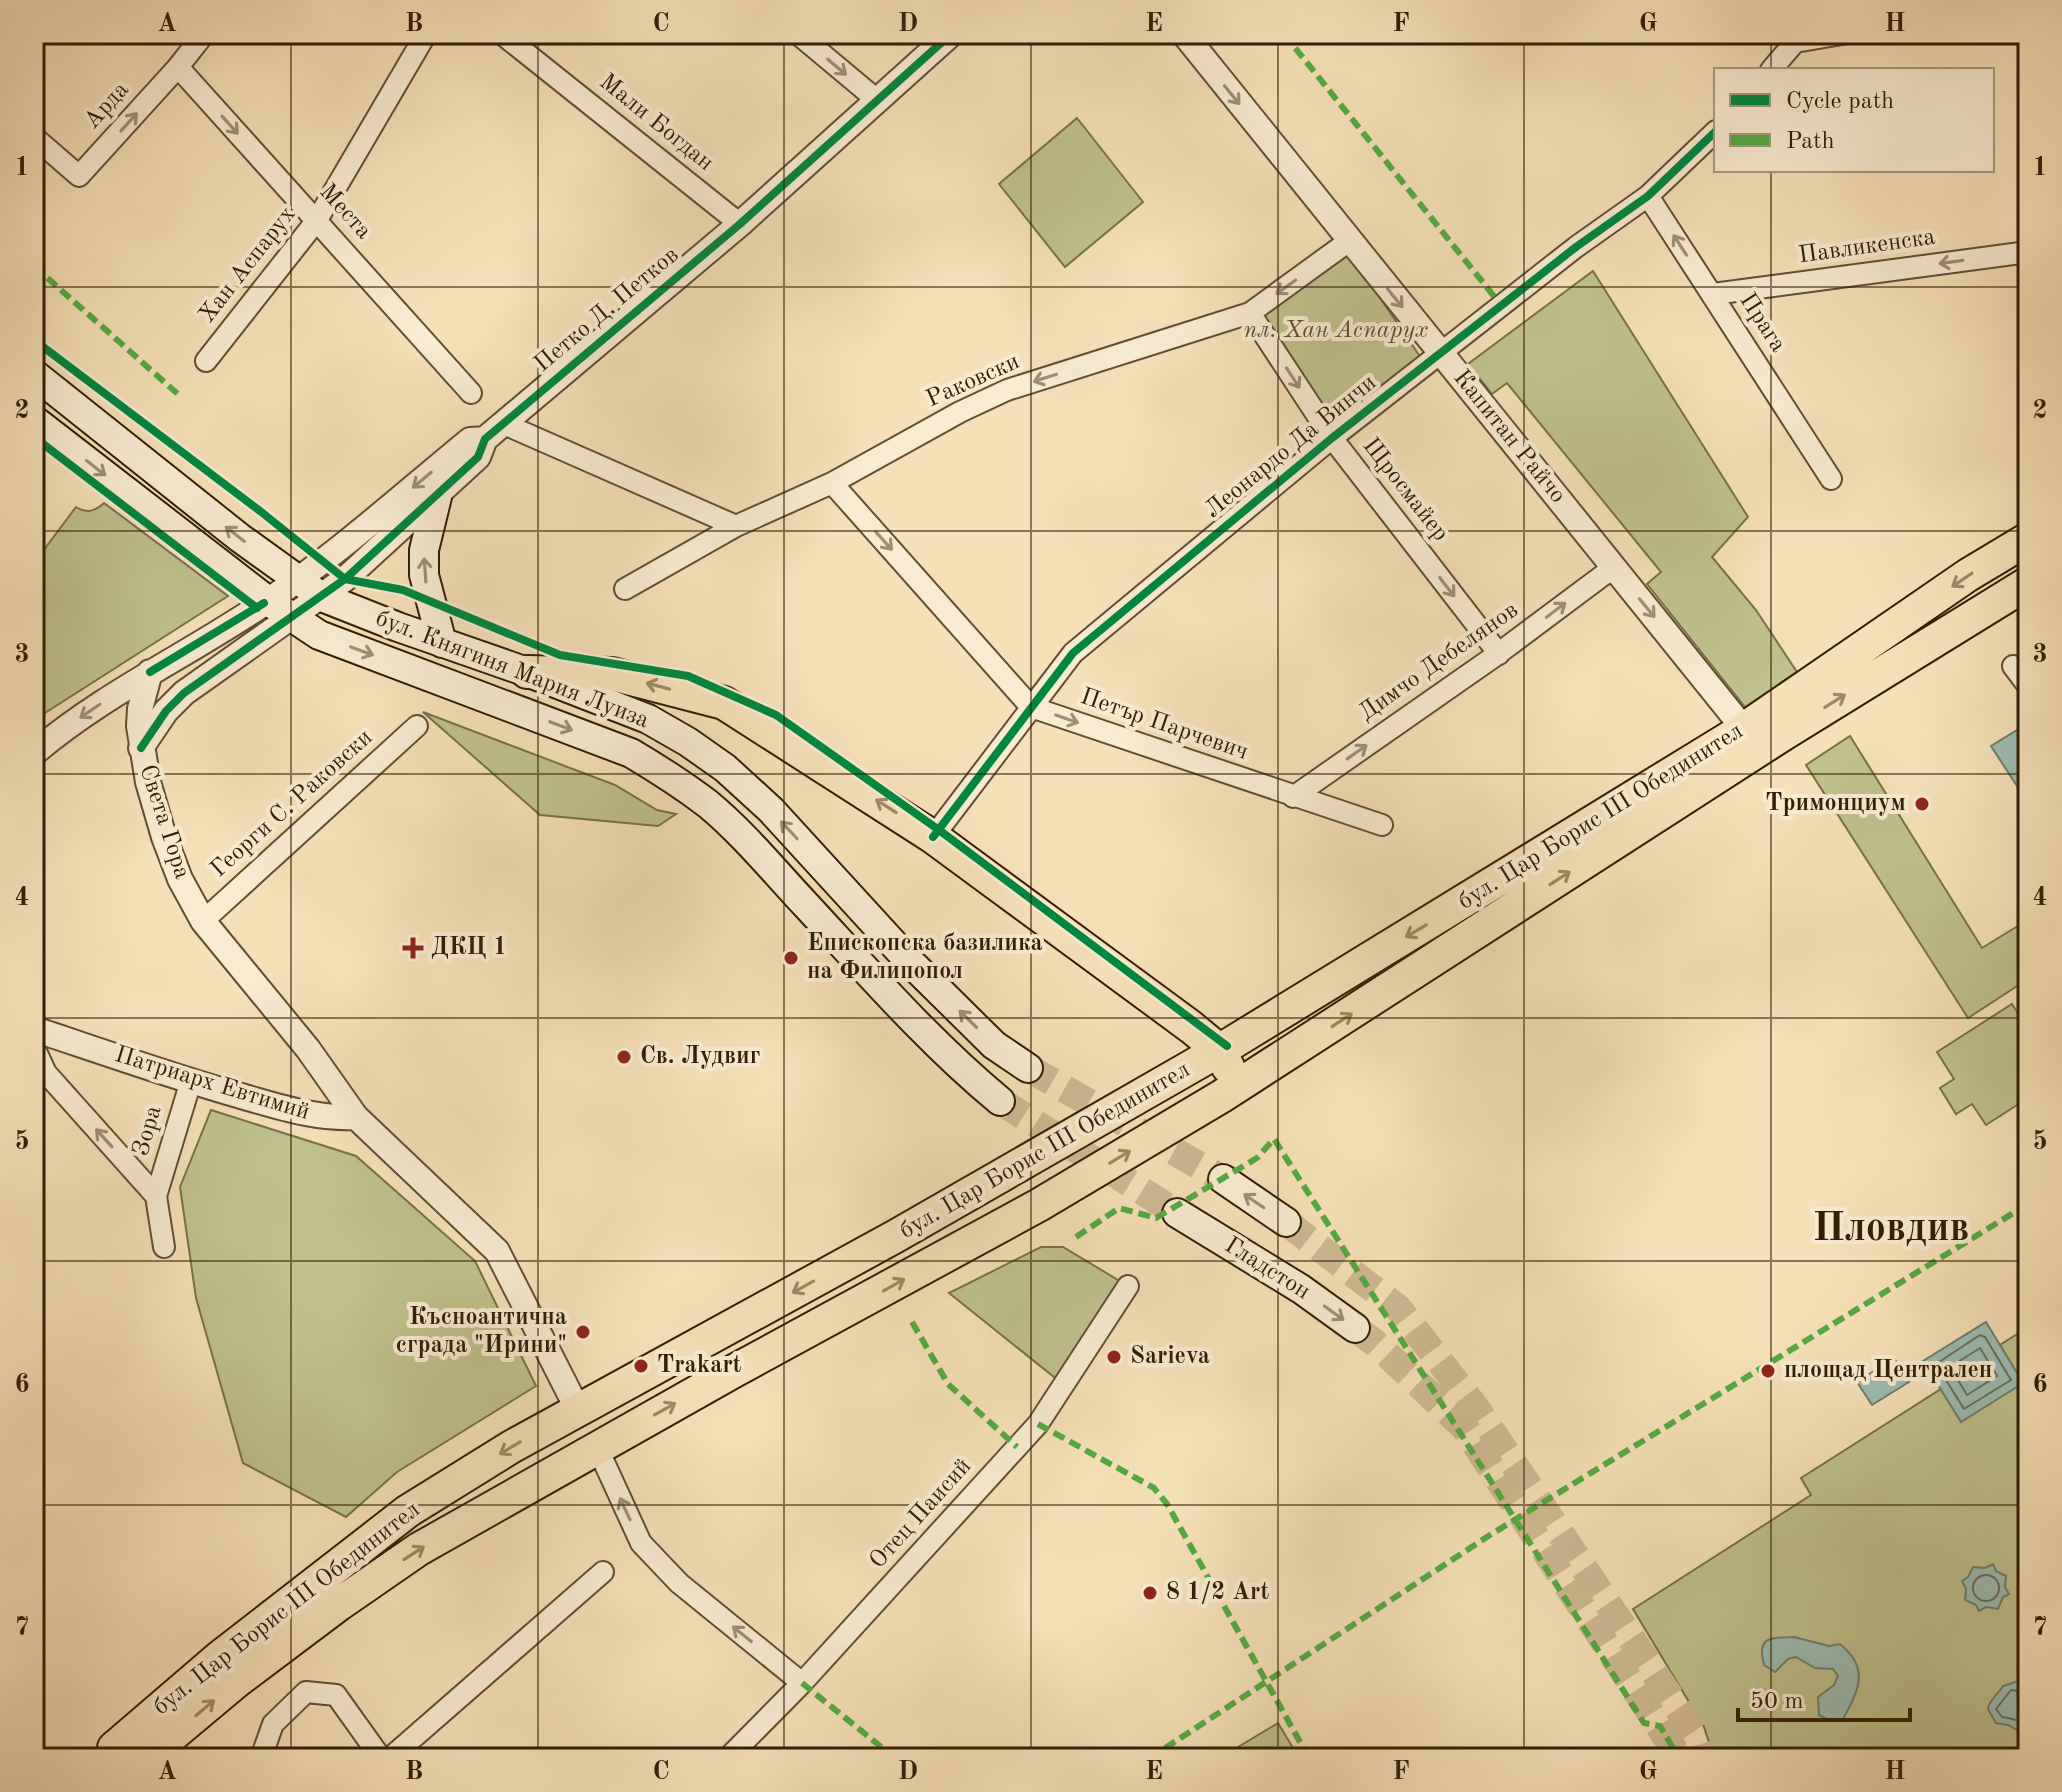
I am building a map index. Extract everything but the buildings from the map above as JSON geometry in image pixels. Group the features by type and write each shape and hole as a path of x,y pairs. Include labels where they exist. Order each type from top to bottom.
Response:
{"main road":[{"name":"бул. Княгиня Мария Луиза","path":"34,374 322,597 648,719 688,742 725,768 771,810 911,963 994,1045 1028,1068"},
{"name":"бул. Княгиня Мария Луиза","path":"34,420 268,601 319,635 631,753 671,777 709,805 746,839 917,1025 959,1067 1000,1101"},
{"path":"437,497 424,550 424,575 442,643"},
{"name":"бул. Цар Борис III Обединител","path":"114,1748 220,1657 408,1511 511,1447 896,1236 1220,1051 1744,729 1968,575 2028,539"},
{"name":"бул. Цар Борис III Обединител","path":"145,1758 237,1681 419,1549 597,1447 1039,1205 1222,1096 1785,733 2028,583"},
{"path":"527,672 612,674 724,703 933,837 1220,1051 1229,1068 1222,1096"},
{"name":"Гладстон","path":"1223,1179 1286,1222"},
{"name":"Гладстон","path":"1177,1213 1301,1289 1355,1328"}],"street":[{"name":"Арда","path":"34,137 79,176 204,34"},
{"name":"Хан Аспарух","path":"206,361 317,220 426,34"},
{"name":"Мали Богдан","path":"502,34 740,224"},
{"path":"798,34 877,100"},
{"name":"Петко Д. Петков","path":"141,748 166,711 184,693 322,597 437,497 478,457 495,432 740,224 951,34"},
{"name":"Капитан Райчо","path":"1184,34 1744,729"},
{"path":"1772,68 1792,38 1842,34"},
{"name":"Места","path":"178,67 471,393"},
{"name":"Леонардо Да Винчи","path":"933,837 1073,653 1440,352 1576,247 1648,196 1714,133"},
{"name":"Прага","path":"1648,196 1831,479"},
{"name":"Раковски","path":"625,589 736,526 832,483 960,412 1007,390 1250,313 1349,241"},
{"name":"Павликенска","path":"1713,294 2028,252"},
{"name":"Щросмайер","path":"1250,313 1332,438 1499,654"},
{"name":"Петко Д. Петков","path":"34,753 150,672 268,601 470,440 495,432"},
{"path":"495,432 736,526"},
{"name":"Петър Парчевич","path":"832,483 1031,707 1382,825"},
{"name":"Димчо Дебелянов","path":"1293,797 1499,654 1614,567"},
{"path":"2013,666 2028,686"},
{"name":"Света Гора","path":"150,672 140,709 141,748 164,837 180,879 203,921 308,1049 356,1117"},
{"name":"Георги С. Раковски","path":"203,921 417,726"},
{"name":"Патриарх Евтимий","path":"34,1029 191,1081 310,1115 356,1117"},
{"path":"34,1047 46,1073 156,1196 164,1247"},
{"name":"Зора","path":"156,1196 191,1081"},
{"path":"356,1117 497,1251 578,1410"},
{"name":"Отец Паисий","path":"728,1758 802,1683 1038,1424 1128,1286"},
{"path":"597,1447 641,1543 679,1583 802,1683"},
{"path":"390,1758 603,1572"},
{"path":"261,1758 273,1724 306,1692 336,1695 381,1758"}],"green space":[{"path":"1077,118 1143,202 1065,267 999,184"},
{"name":"пл. Хан Аспарух","path":"1350,254 1421,358 1333,421 1258,318"},
{"path":"1593,271 1748,517 1712,557 1756,610 1797,672 1745,707 1647,584 1661,572 1507,383 1492,394 1468,364"},
{"path":"104,503 228,596 34,720 34,563 76,507 91,511"},
{"path":"423,712 615,785 657,810 676,814 658,826 540,815"},
{"path":"1850,736 1982,948 2026,921 2028,923 2028,979 1968,1018 1806,765"},
{"path":"2012,1004 2028,1029 2028,1098 1986,1125 1972,1104 1956,1114 1940,1088 1954,1079 1937,1052"},
{"path":"211,1110 356,1156 475,1261 536,1386 397,1472 346,1517 243,1463 196,1298 180,1187"},
{"path":"1041,1247 1063,1247 1128,1286 1064,1385 949,1293"},
{"path":"2028,1327 2028,1758 1714,1758 1704,1727 1633,1609 1811,1495 1801,1478 1941,1389 1961,1421 2023,1383 2000,1345"},
{"path":"1278,1723 1299,1758 1238,1758 1233,1750"}],"water":[{"path":"2022,727 2028,737 2028,803 1991,746"},
{"path":"1986,1322 2023,1383 1961,1422 1923,1361"},
{"path":"1894,1358 1909,1382 1872,1405 1857,1382"},
{"path":"1993,1564 1996,1571 2006,1576 2005,1587 2009,1594 2003,1597 1998,1609 1986,1607 1979,1611 1976,1605 1965,1600 1966,1589 1962,1581 1973,1567 1985,1568"},
{"path":"1794,1637 1829,1646 1840,1644 1855,1662 1859,1680 1843,1719 1831,1721 1819,1715 1818,1697 1834,1685 1838,1676 1833,1669 1815,1668 1796,1657 1788,1659 1775,1672 1764,1665 1762,1649 1767,1640"},
{"path":"2018,1681 2028,1687 2028,1729 2017,1730 1996,1723 1988,1709 2003,1686"}],"tunnel":[{"path":"1028,1068 1223,1179"},
{"path":"1000,1101 1177,1213"},
{"path":"1286,1222 1398,1308 1476,1408 1694,1732 1702,1758"},
{"path":"1355,1328 1465,1428 1672,1746 1675,1758"}],"marked path":[{"path":"1284,34 1501,305"},
{"path":"34,266 179,395"},
{"path":"1076,1237 1119,1208 1156,1218 1257,1158 1274,1139 1644,1723 1660,1726 1679,1758"},
{"path":"1150,1758 1490,1535 2028,1204"},
{"path":"912,1322 948,1384 1017,1447"},
{"path":"1038,1424 1154,1488 1167,1504 1309,1758"},
{"path":"802,1683 895,1758"}],"cycle path":[{"path":"141,748 166,711 184,693 345,579 478,457 485,439 740,224 951,34"},
{"path":"933,837 1073,653 1332,438 1576,247 1648,196 1714,133"},
{"path":"34,340 345,579 403,590 560,655 688,676 776,715 939,830 1227,1046"},
{"path":"34,437 257,608"},
{"path":"150,672 264,603"}],"place":[{"name":"Тримонциум","path":"1922,804"},
{"name":"ДКЦ 1","path":"413,948"},
{"name":"Епископска базилика на Филипопол","path":"791,958"},
{"name":"Св. Лудвиг","path":"624,1057"},
{"name":"Късноантична сграда \"Ирини\"","path":"583,1332"},
{"name":"Sarieva","path":"1114,1357"},
{"name":"Trakart","path":"641,1366"},
{"name":"площад Централен","path":"1768,1371"},
{"name":"8 1/2 Art","path":"1150,1593"}],"district":[{"name":"Пловдив","path":"1891,1230"}]}
